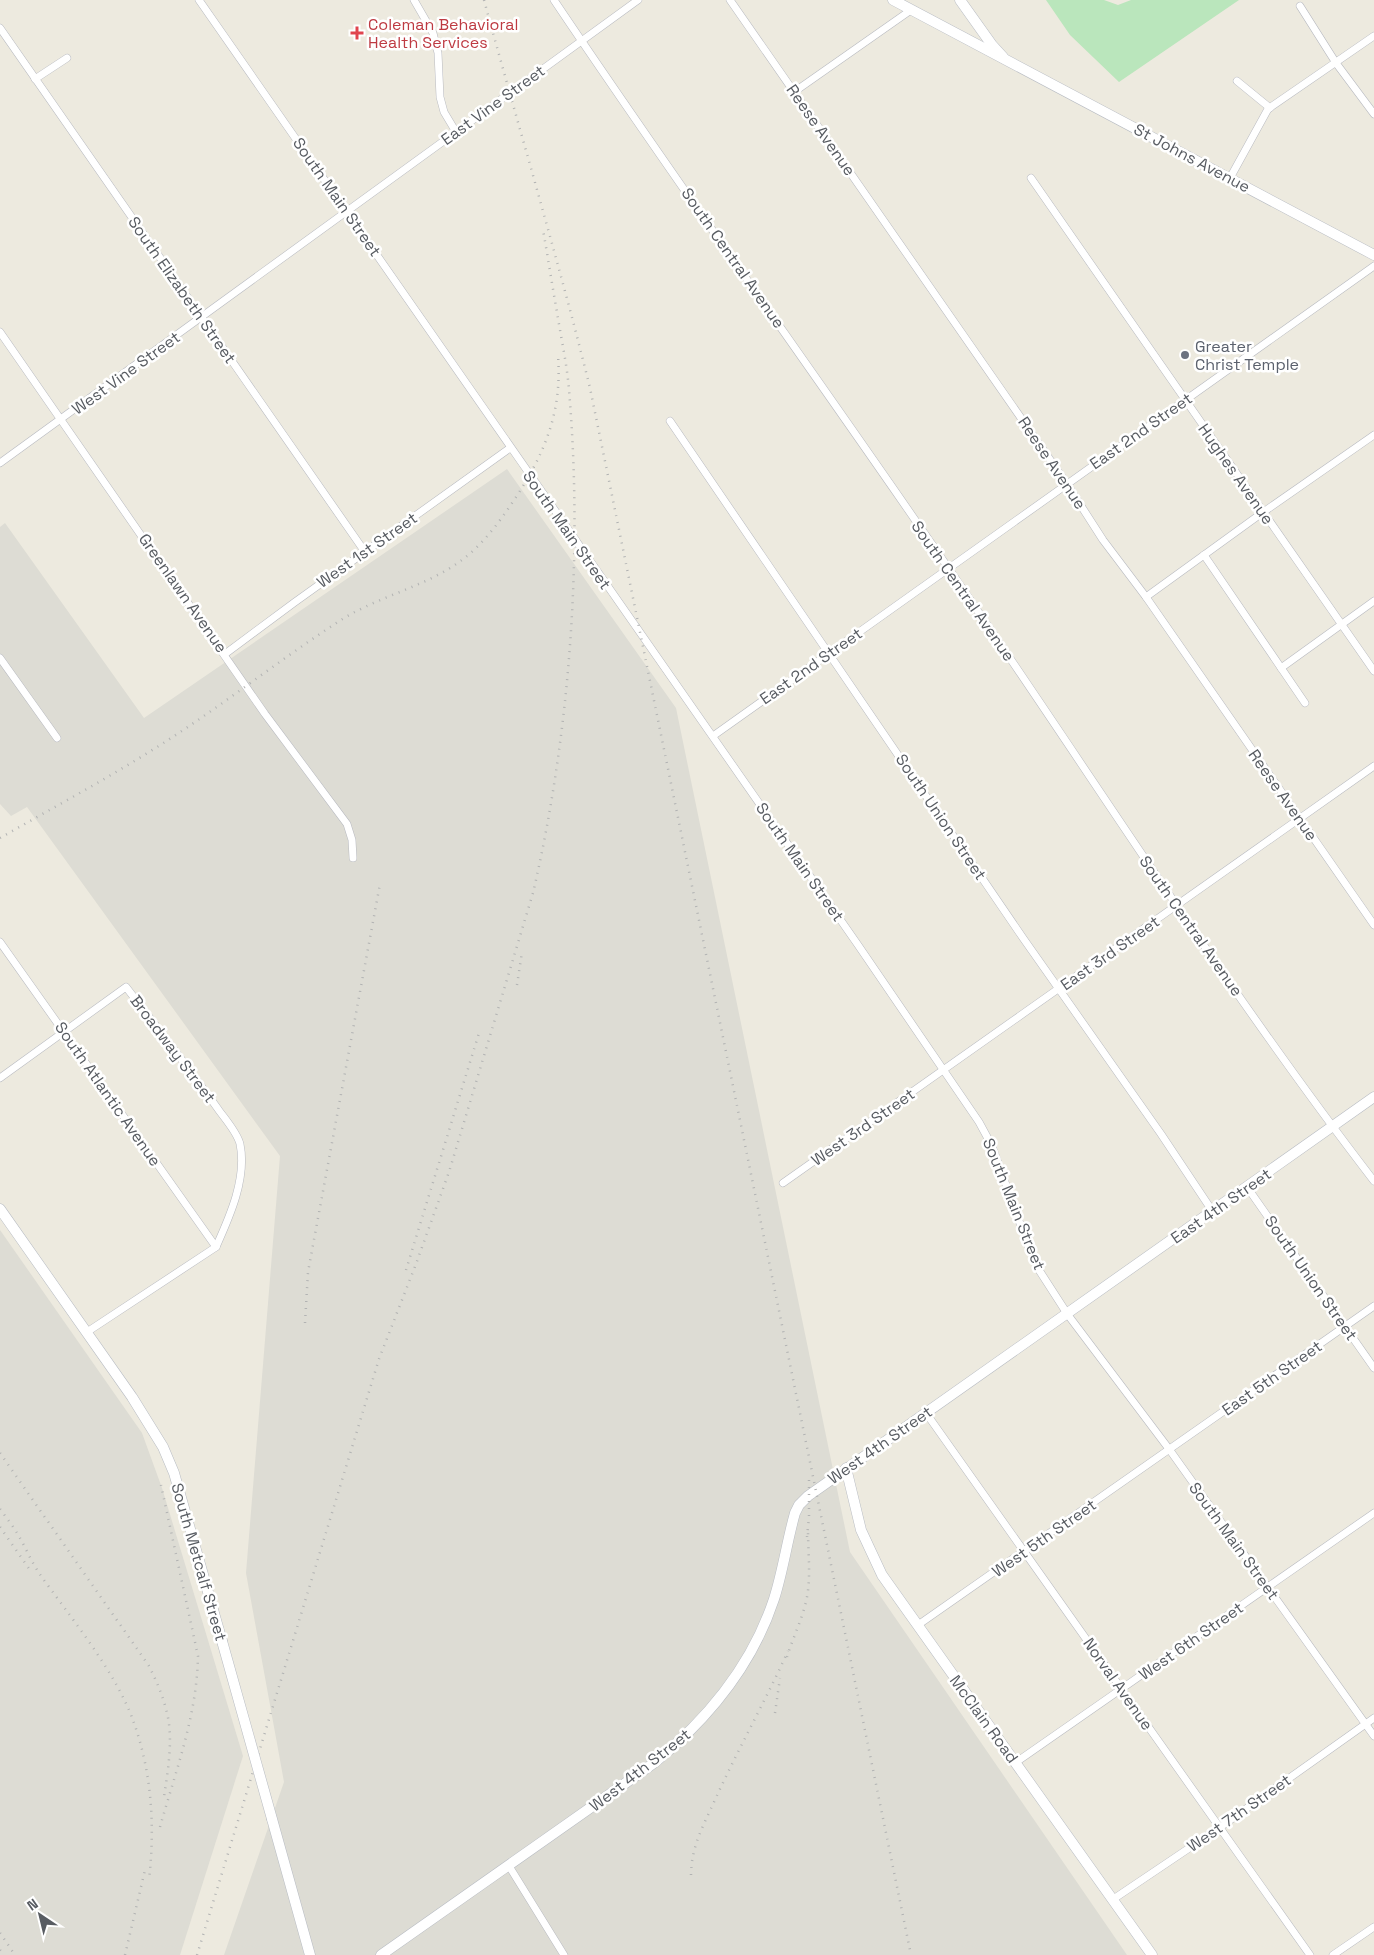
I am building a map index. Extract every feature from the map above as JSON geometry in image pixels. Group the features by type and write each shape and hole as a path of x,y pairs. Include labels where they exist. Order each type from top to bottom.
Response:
{"street":[{"name":"South Main Street","path":"199,0 510,448 713,736 979,1122 992,1146 1027,1243 1039,1270 1068,1314 1169,1449 1374,1736"},
{"path":"414,0 433,33 438,53 440,97 444,112 456,132"},
{"name":"South Central Avenue","path":"554,0 948,568 1176,906 1332,1127 1374,1181"},
{"name":"East Vine Street","path":"347,211 638,0"},
{"name":"Reese Avenue","path":"730,0 1067,484 1103,540 1146,597 1374,925"},
{"name":"St Johns Avenue","path":"892,0 1374,255"},
{"path":"960,0 1008,63"},
{"path":"1300,6 1336,63 1374,114"},
{"path":"794,92 911,10"},
{"name":"South Elizabeth Street","path":"0,28 365,552"},
{"path":"1230,178 1259,124 1270,108 1374,36"},
{"path":"35,79 67,58"},
{"path":"1237,81 1270,108"},
{"name":"Hughes Avenue","path":"1031,178 1374,671"},
{"name":"West Vine Street","path":"0,464 347,211"},
{"name":"East 2nd Street","path":"713,736 1374,266"},
{"name":"Greenlawn Avenue","path":"0,332 266,714 347,824 352,840 353,858"},
{"name":"South Union Street","path":"670,421 1058,989 1161,1134 1213,1212"},
{"path":"1146,597 1262,512 1374,435"},
{"name":"West 1st Street","path":"225,654 510,448"},
{"path":"1204,554 1305,703"},
{"path":"1281,668 1374,601"},
{"path":"0,658 57,738"},
{"name":"East 3rd Street","path":"943,1071 1374,766"},
{"name":"South Atlantic Avenue","path":"0,942 216,1246"},
{"name":"Broadway Street","path":"64,1032 126,987 219,1112 239,1141 241,1166 240,1182 230,1213 216,1246"},
{"path":"0,1078 64,1032"},
{"name":"West 3rd Street","path":"783,1183 943,1071"},
{"name":"East 4th Street","path":"1068,1314 1374,1097"},
{"name":"South Union Street","path":"1247,1187 1374,1368"},
{"name":"South Metcalf Street","path":"0,1209 132,1397 167,1456 191,1530 310,1955"},
{"path":"87,1332 216,1246"},
{"name":"East 5th Street","path":"1169,1449 1374,1306"},
{"name":"West 4th Street","path":"381,1955 509,1866 674,1747 708,1713 735,1678 754,1647 774,1599 791,1529 799,1505 846,1468 1068,1314"},
{"name":"Norval Avenue","path":"926,1413 1310,1955"},
{"name":"West 5th Street","path":"918,1625 1024,1553 1169,1449"},
{"name":"McClain Road","path":"846,1468 866,1543 882,1575 1152,1955"},
{"name":"West 6th Street","path":"1015,1763 1374,1513"},
{"name":"West 7th Street","path":"1112,1900 1219,1828 1374,1718"},
{"path":"509,1866 564,1955"},
{"path":"1333,1955 1374,1927"}],"shaded area":[{"path":"507,469 676,708 850,1552 1127,1955 224,1955 284,1782 246,1573 280,1156 27,807 11,816 0,804 0,527 5,523 144,718"},
{"path":"0,1230 142,1433 162,1488 243,1756 180,1955 0,1955"}],"green space":[{"path":"1046,0 1104,0 1118,5 1131,0 1239,0 1119,82 1070,35"}],"railway":[{"path":"484,0 552,242 590,388 911,1955"},
{"path":"197,1955 379,1359 449,1172 533,893 546,832 556,770 570,643 574,579 574,515 573,452 568,380 543,230"},
{"path":"0,838 148,753 212,711 297,649 341,620 375,602 429,579 462,560 477,547 500,520 530,475 538,459 551,427 555,410 558,393 558,356"},
{"path":"305,1323 308,1272 380,884"},
{"path":"517,985 522,952"},
{"path":"406,1270 479,1033"},
{"path":"0,1453 152,1671 164,1703 170,1731 170,1753 164,1797"},
{"path":"807,1537 809,1477"},
{"path":"160,1827 190,1721 197,1678 198,1656 161,1485"},
{"path":"0,1509 17,1533 39,1573 105,1665 134,1723 145,1762 152,1820 149,1880"},
{"path":"0,1527 30,1570"},
{"path":"787,1657 807,1597 809,1572 808,1530"},
{"path":"691,1875 695,1846 702,1829 788,1651"},
{"path":"775,1713 780,1678"},
{"path":"125,1955 145,1870"},
{"path":"0,1933 15,1955"},
{"path":"0,1950 4,1955"}],"place":[{"name":"Coleman Behavioral Health Services","path":"357,33"},
{"name":"Greater Christ Temple","path":"1185,355"}]}
